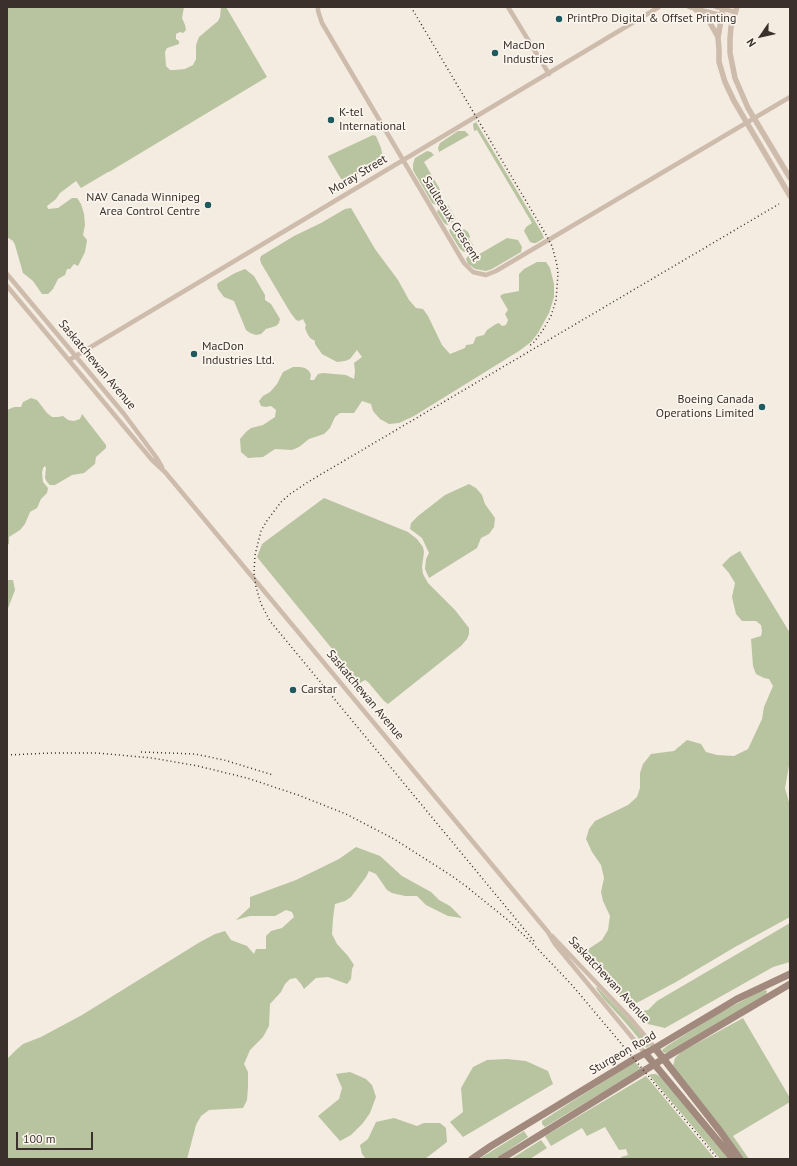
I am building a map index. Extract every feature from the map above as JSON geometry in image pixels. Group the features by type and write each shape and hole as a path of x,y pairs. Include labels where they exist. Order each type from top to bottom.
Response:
{"main road":[{"name":"Sturgeon Road","path":"472,1159 518,1129 737,999 790,974"},
{"name":"Sturgeon Road","path":"501,1159 663,1059 790,984"},
{"name":"Saskatchewan Avenue","path":"655,1048 740,1159"},
{"name":"Saskatchewan Avenue","path":"645,1053 733,1159"}],"street":[{"name":"Saulteaux Crescent","path":"318,7 318,12 322,23 464,263 473,272 486,275 496,271 790,97"},
{"path":"508,7 549,74"},
{"name":"Moray Street","path":"69,360 75,355 658,8 664,7"},
{"path":"716,7 723,10"},
{"path":"692,8 735,12 730,39 732,65 735,78 742,96 754,118 790,178"},
{"path":"692,8 709,21 718,38"},
{"path":"723,10 718,38 719,62 725,82 734,101 790,196"},
{"name":"Saskatchewan Avenue","path":"7,274 124,414 156,457 165,472"},
{"name":"Saskatchewan Avenue","path":"7,286 152,460 165,472 548,932 630,1018 655,1048"},
{"name":"Saskatchewan Avenue","path":"548,932 555,944 645,1053"}],"green space":[{"path":"7,7 184,7 182,18 186,30 183,33 180,32 176,34 176,39 179,41 179,44 167,48 165,52 166,66 170,70 174,70 185,69 193,65 196,59 196,45 199,37 218,21 221,7 226,7 267,77 81,188 76,181 60,193 56,199 47,206 48,209 58,208 72,198 77,198 81,204 84,214 85,225 83,235 87,240 85,252 78,266 74,264 70,269 67,269 65,275 58,279 53,289 48,294 42,294 33,281 23,273 15,245 13,241 7,237"},
{"path":"476,122 542,233 544,238 536,243 530,242 524,231 526,227 532,223 477,130 474,131 473,124"},
{"path":"458,131 465,131 469,135 439,152 438,148 440,143"},
{"path":"373,135 376,136 383,158 368,166 348,182 341,179 328,156"},
{"path":"427,151 434,155 424,162 442,193 439,195 442,201 436,205 432,203 413,170 415,158"},
{"path":"444,205 448,205 456,219 447,225 437,212 439,208"},
{"path":"351,208 375,249 398,280 409,300 416,308 423,309 442,345 450,354 465,348 466,345 473,344 476,337 484,335 487,330 496,324 499,323 502,326 506,325 508,320 505,314 508,310 500,296 519,291 519,274 524,269 537,262 546,262 550,268 554,284 554,297 549,313 538,333 531,342 414,416 399,423 389,424 380,419 373,411 371,404 362,401 354,413 340,413 335,417 330,428 324,434 309,439 299,447 292,450 275,449 263,457 248,458 241,452 240,439 251,428 263,425 275,417 276,410 271,406 261,406 259,401 277,384 283,372 293,367 300,367 309,371 311,375 310,380 314,380 318,374 323,373 346,375 354,379 354,363 362,357 357,350 350,359 337,362 322,354 315,344 315,341 310,338 307,333 305,328 306,325 303,319 299,321 296,320 290,312 260,259 261,256 294,236 345,209"},
{"path":"455,227 458,232 464,229 468,232 470,236 469,239 473,245 472,247 464,252 460,249 449,230"},
{"path":"507,238 518,240 522,247 521,252 486,271 475,269 468,264 466,259 468,256 472,254 476,256"},
{"path":"245,269 254,276 265,295 265,300 271,304 280,319 276,326 266,329 261,334 256,335 246,330 234,301 224,297 217,285 235,273"},
{"path":"31,398 37,400 52,417 63,416 68,420 74,421 80,419 82,414 106,445 106,448 96,457 95,464 84,473 72,475 55,485 50,485 47,482 45,478 45,466 42,473 43,482 48,488 47,493 41,499 37,508 30,512 25,524 20,530 9,537 9,544 7,545 7,410 14,407 21,407 23,402"},
{"path":"469,484 476,488 482,495 485,504 495,518 494,527 489,534 481,538 477,548 429,578 425,569 426,559 429,553 422,538 410,529 411,523 445,495"},
{"path":"324,498 408,532 417,539 423,547 424,552 422,567 423,574 428,583 455,610 469,628 467,639 461,646 388,704 368,682 365,680 360,683 257,557 262,544"},
{"path":"740,551 790,633 790,760 785,788 790,806 790,917 631,1006 626,1004 583,956 587,950 602,940 608,930 610,916 603,901 601,892 604,878 601,865 592,852 586,839 589,829 595,821 628,805 637,797 640,788 640,773 643,764 651,754 674,751 687,740 701,744 706,752 717,755 734,756 748,749 762,719 764,707 773,686 769,679 756,674 753,666 751,639 761,636 761,625 756,621 742,621 736,614 732,597 735,583 722,565 730,557"},
{"path":"7,580 13,580 15,590 7,611"},
{"path":"356,847 380,856 402,876 431,892 439,900 450,906 462,918 448,916 426,905 417,896 405,896 392,893 387,890 376,874 369,871 351,897 345,901 335,904 332,934 337,944 354,965 351,979 347,984 328,977 316,978 304,989 296,978 290,979 285,984 281,992 270,1004 269,1026 263,1037 250,1050 244,1064 248,1072 248,1087 247,1100 243,1108 209,1110 201,1116 196,1125 187,1159 7,1159 7,1059 16,1050 23,1044 41,1037 82,1015 215,934 225,931 231,940 247,946 254,954 256,949 266,949 266,936 271,931 282,928 294,917 292,912 286,910 275,916 250,916 236,920 250,907 250,897 296,880 339,859"},
{"path":"790,923 790,962 773,967 665,1028 648,1024 642,1016 643,1011 648,1010 657,1001"},
{"path":"597,987 629,1020 650,1046 646,1048 603,998 596,988"},
{"path":"766,990 766,995 669,1052 664,1053 662,1050 717,1014 761,991"},
{"path":"743,1018 790,1098 790,1102 733,1136 749,1159 742,1159 673,1066 675,1058 681,1052"},
{"path":"507,1059 526,1061 548,1071 553,1084 463,1137 450,1122 463,1112 461,1088 473,1067 487,1060"},
{"path":"635,1062 641,1069 545,1127 542,1124 542,1121"},
{"path":"350,1072 366,1079 372,1085 376,1097 370,1113 363,1123 351,1135 340,1141 318,1116 339,1099 342,1088 336,1074"},
{"path":"656,1074 662,1078 730,1159 720,1159 649,1075"},
{"path":"646,1076 715,1159 622,1159 621,1157 628,1155 626,1149 619,1150 605,1127 587,1136 582,1128 551,1146 545,1136"},
{"path":"394,1118 417,1126 424,1123 440,1123 446,1128 447,1142 425,1159 366,1159 362,1154 360,1145 368,1139 376,1122"},
{"path":"524,1131 528,1137 495,1159 479,1159"},
{"path":"541,1140 547,1148 530,1159 511,1159"}],"railway":[{"path":"411,7 552,246 558,274 556,300 551,316 543,330 528,347"},
{"path":"534,941 270,621 261,604 254,573 255,555 261,531 281,502 308,482 779,204"},
{"path":"141,752 195,754 224,760 273,775"},
{"path":"7,755 97,753 152,758 198,766 247,778 298,795 346,814 394,839 467,887 509,921 534,945 572,985 718,1159"}],"place":[{"name":"PrintPro Digital & Offset Printing","path":"559,19"},
{"name":"MacDon Industries","path":"495,53"},
{"name":"K-tel International","path":"331,120"},
{"name":"NAV Canada Winnipeg Area Control Centre","path":"208,205"},
{"name":"MacDon Industries Ltd.","path":"194,354"},
{"name":"Boeing Canada Operations Limited","path":"762,407"},
{"name":"Carstar","path":"293,690"}]}
